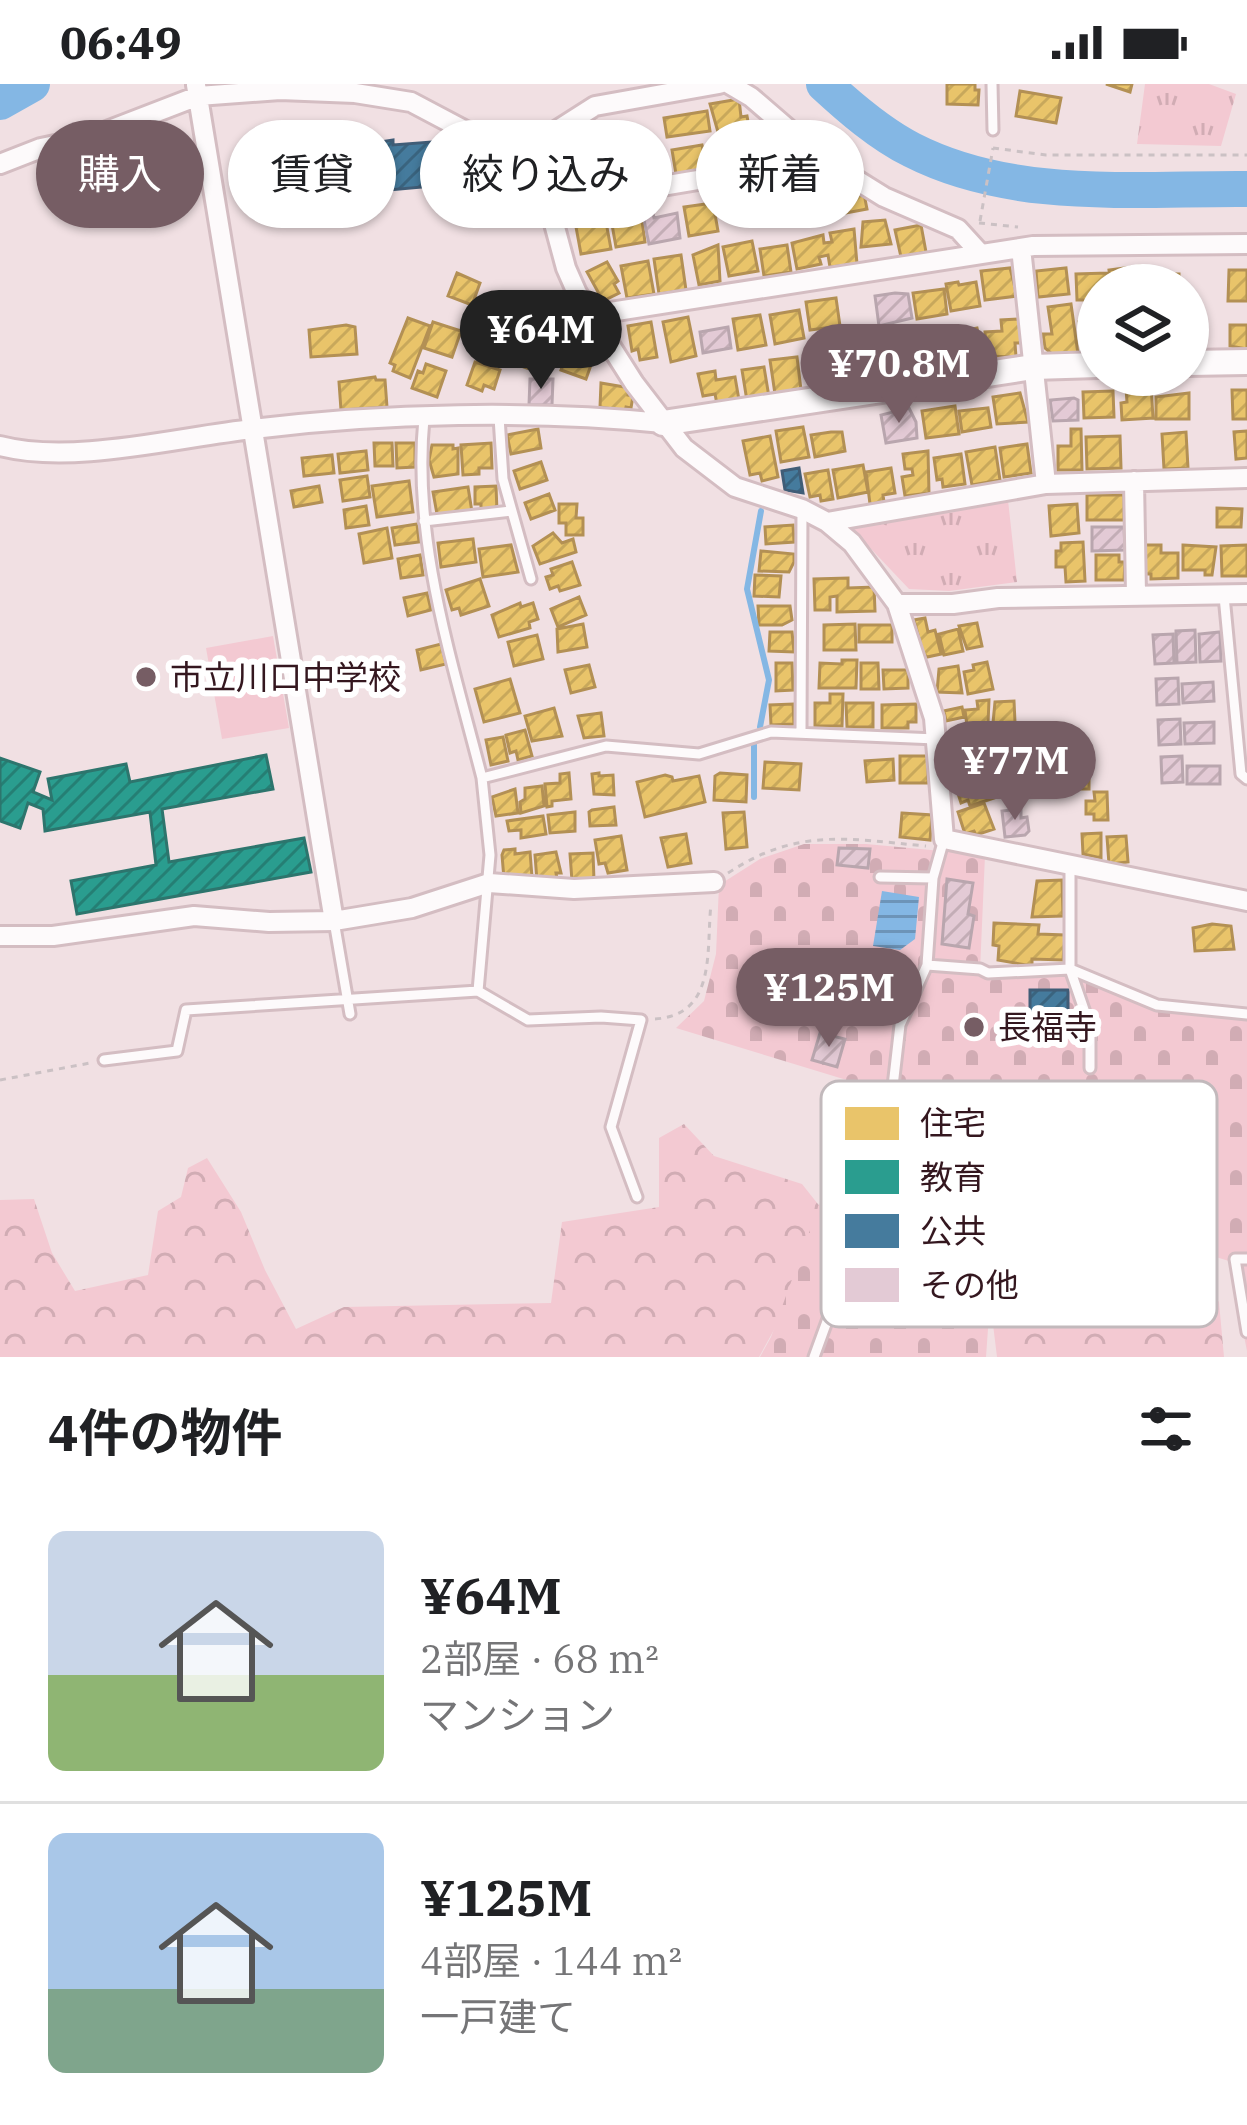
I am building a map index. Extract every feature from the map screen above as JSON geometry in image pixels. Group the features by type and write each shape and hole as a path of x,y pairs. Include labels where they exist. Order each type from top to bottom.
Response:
{"street":[{"path":"573,120 595,106 719,84"},
{"path":"729,84 778,120"},
{"path":"197,90 334,921"},
{"path":"0,164 40,148 89,138 197,90 355,93 411,102 445,120"},
{"path":"864,185 958,229 979,252"},
{"path":"555,228 566,268 591,316 663,423 704,466 735,487 827,522 852,543 898,604 938,739 941,843 1247,901"},
{"path":"591,316 979,252 1020,238 1247,244"},
{"path":"1020,238 1046,484"},
{"path":"1209,363 1247,362"},
{"path":"0,446 62,452 252,429 424,418 587,415 663,423 1033,367 1077,366"},
{"path":"827,522 1046,484 1247,478"},
{"path":"1134,481 1136,594"},
{"path":"898,604 1247,594"},
{"path":"0,936 53,935 194,916 334,921 412,908 489,883 596,889 714,882"}],"lane":[{"path":"992,84 993,130"},
{"path":"499,417 503,479 531,579"},
{"path":"424,418 420,456 431,574 482,778 490,855 478,991"},
{"path":"801,731 802,509"},
{"path":"424,521 511,511"},
{"path":"1224,595 1241,774 1247,778"},
{"path":"482,778 606,746 699,754 771,732 801,731 938,739"},
{"path":"894,1081 900,1025 927,965 933,878 941,843"},
{"path":"1070,868 1070,969 1090,1027 1090,1068"},
{"path":"880,877 933,878"},
{"path":"334,921 350,1014"},
{"path":"927,965 980,968 988,973 1070,969 1157,1005 1247,1014"},
{"path":"104,1060 177,1051 186,1010 348,997 478,991 528,1020 601,1016 641,1020 611,1127 637,1196"},
{"path":"1247,1259 1235,1258 1247,1332"},
{"path":"814,1357 825,1327"}],"path":[{"path":"1020,238 979,223 993,148 1046,155 1247,155"},
{"path":"665,1018 685,1013 698,998 709,951 714,882 757,854 800,839 941,843"},
{"path":"0,1080 104,1060"}],"green space":[{"path":"1145,84 1209,84 1236,94 1221,146 1137,144"},
{"path":"1007,491 1017,582 949,591 909,589 857,534 837,520"},
{"path":"273,636 289,728 222,739 206,648"},
{"path":"804,844 866,844 985,855 980,971 1073,973 1154,1010 1247,1021 1247,1351 1229,1261 1217,1257 1217,1081 850,1081 676,1028 704,1001 716,954 719,885 760,859"},
{"path":"684,1124 714,1156 802,1184 821,1208 821,1245 759,1357 0,1357 0,1200 34,1199 52,1253 75,1291 148,1275 158,1211 181,1197 188,1168 207,1158 241,1212 296,1329 344,1307 551,1303 562,1222 659,1207 659,1138"},
{"path":"821,1200 821,1327 988,1327 986,1357 760,1357"},
{"path":"1219,1302 1224,1357 997,1357 993,1327 1217,1327"}],"water":[{"path":"882,891 919,897 915,939 900,950 873,946"}],"building: 住宅":[{"path":"947,84 975,84 978,105 947,104"},
{"path":"1106,84 1132,84 1130,92"},
{"path":"1020,91 1061,98 1056,123 1016,116"},
{"path":"739,99 741,117 748,120 715,120 710,104"},
{"path":"707,111 708,120 696,120 696,133 672,136 672,120 664,118"},
{"path":"696,146 696,171 676,174 672,150"},
{"path":"696,205 696,228 718,231 689,236 684,207"},
{"path":"885,220 891,244 861,247 864,222"},
{"path":"921,225 926,252 901,257 895,230"},
{"path":"576,228 607,228 611,249 581,254"},
{"path":"613,228 643,228 645,242 616,247"},
{"path":"854,229 857,264 830,267 828,255 819,257 821,264 797,269 792,243 823,235 824,243 832,242 830,233"},
{"path":"752,241 758,271 729,276 723,247"},
{"path":"718,245 720,281 699,285 693,255"},
{"path":"787,245 791,272 764,276 760,249"},
{"path":"681,255 686,290 659,294 654,259"},
{"path":"648,261 654,294 627,298 621,266"},
{"path":"607,262 619,293 603,301 587,272"},
{"path":"1010,268 1017,296 985,300 981,271"},
{"path":"1066,268 1069,294 1038,297 1036,271"},
{"path":"1229,270 1247,270 1247,301 1228,301"},
{"path":"457,273 480,283 472,305 448,296"},
{"path":"976,282 980,306 951,311 946,284"},
{"path":"944,289 947,314 917,319 913,293"},
{"path":"836,298 840,326 810,330 806,302"},
{"path":"1071,304 1077,354 1053,355 1045,348 1043,334 1052,334 1048,307"},
{"path":"799,310 804,338 775,344 770,315"},
{"path":"760,315 766,345 738,350 733,319"},
{"path":"688,317 696,356 671,362 663,322"},
{"path":"408,318 430,326 410,378 393,371 395,365 390,363"},
{"path":"1019,319 1021,343 1015,343 1016,357 986,356 985,332 1002,331 1001,320"},
{"path":"433,322 461,331 452,357 424,348"},
{"path":"651,322 657,357 640,360 638,349 632,351 628,326"},
{"path":"491,325 509,332 499,360 481,353"},
{"path":"1230,325 1247,325 1247,349 1230,346"},
{"path":"355,327 357,354 311,357 309,330"},
{"path":"977,328 984,361 956,363 950,334"},
{"path":"866,333 872,358 866,359 867,367 845,371 841,337"},
{"path":"516,336 536,343 527,368 506,361"},
{"path":"941,341 945,367 919,372 914,346"},
{"path":"905,346 909,374 884,377 880,349"},
{"path":"834,347 840,383 812,387 807,351"},
{"path":"566,356 591,365 586,379 561,370"},
{"path":"797,357 801,390 775,394 770,360"},
{"path":"475,362 500,370 494,389 484,385 482,391 467,385"},
{"path":"426,364 446,371 437,397 412,388"},
{"path":"764,367 769,397 747,401 742,370"},
{"path":"715,371 716,380 735,377 739,400 717,404 715,394 703,396 698,374"},
{"path":"385,380 387,407 341,410 339,382"},
{"path":"601,383 630,388 631,408 600,407"},
{"path":"1232,390 1247,390 1247,419 1233,419"},
{"path":"1020,393 1028,422 997,424 993,397"},
{"path":"1083,396 1113,396 1114,417 1084,418"},
{"path":"1127,396 1152,396 1153,418 1122,420 1121,403 1127,402"},
{"path":"1189,396 1189,419 1156,419 1156,397"},
{"path":"955,406 959,434 926,438 922,411"},
{"path":"988,408 991,427 962,432 959,411"},
{"path":"803,427 809,457 781,462 776,431"},
{"path":"538,429 541,448 511,454 507,435"},
{"path":"1071,429 1081,429 1082,470 1058,470 1058,446 1071,446"},
{"path":"1247,431 1247,458 1236,459 1234,432"},
{"path":"842,432 845,451 815,457 811,435"},
{"path":"1186,432 1188,468 1164,469 1162,434"},
{"path":"770,436 778,477 762,481 760,473 750,475 743,441"},
{"path":"1120,436 1121,468 1087,469 1086,437"},
{"path":"374,443 392,443 393,466 375,466"},
{"path":"396,443 415,443 415,467 397,468"},
{"path":"491,443 492,468 463,475 461,445"},
{"path":"1027,444 1031,473 1004,477 1000,448"},
{"path":"432,445 458,448 458,474 434,477 429,460"},
{"path":"995,447 1000,480 972,485 966,452"},
{"path":"366,451 368,470 340,473 338,454"},
{"path":"928,451 929,493 905,496 902,477 913,475 912,469 905,469 903,454"},
{"path":"961,454 965,484 943,487 942,479 937,480 934,458"},
{"path":"332,455 334,473 304,476 302,458"},
{"path":"541,462 547,480 520,489 514,471"},
{"path":"863,465 868,492 838,498 833,470"},
{"path":"891,468 895,493 883,495 884,502 870,504 866,472"},
{"path":"828,470 833,499 810,497 805,474"},
{"path":"367,476 370,497 343,501 340,480"},
{"path":"409,481 413,512 377,517 372,486"},
{"path":"319,486 322,502 294,507 291,491"},
{"path":"496,486 497,511 481,512 481,504 475,504 475,487"},
{"path":"468,487 472,512 437,514 433,492"},
{"path":"549,494 555,510 531,519 525,503"},
{"path":"1087,495 1124,495 1124,520 1087,520"},
{"path":"559,504 577,504 576,518 583,518 583,535 566,535 566,523 559,523"},
{"path":"1077,504 1079,533 1051,536 1049,506"},
{"path":"366,506 369,525 346,528 344,510"},
{"path":"1217,508 1242,509 1241,527 1217,527"},
{"path":"417,524 419,542 395,545 392,528"},
{"path":"793,525 794,542 766,544 765,527"},
{"path":"387,528 392,558 364,563 359,534"},
{"path":"553,533 562,543 573,539 576,552 540,564 533,546"},
{"path":"473,539 476,562 441,567 438,543"},
{"path":"1083,542 1085,581 1066,582 1065,567 1056,567 1056,551 1061,551 1061,543"},
{"path":"511,545 518,572 483,577 479,549"},
{"path":"1145,545 1161,545 1161,553 1178,553 1178,578 1151,579 1151,574 1145,574"},
{"path":"1183,545 1216,547 1212,575 1205,575 1205,570 1183,570"},
{"path":"1247,545 1247,576 1222,576 1221,546"},
{"path":"761,551 794,554 789,572 759,571"},
{"path":"420,555 423,575 401,578 398,559"},
{"path":"1096,555 1119,555 1119,562 1125,562 1124,580 1096,580"},
{"path":"572,562 580,585 550,589 546,577 553,575 551,569"},
{"path":"755,575 781,576 779,597 754,596"},
{"path":"848,578 848,588 874,587 875,611 837,612 837,596 830,597 830,610 815,610 814,579"},
{"path":"480,579 489,606 461,615 459,608 452,610 446,590"},
{"path":"427,593 431,610 408,616 404,598"},
{"path":"579,597 586,615 558,627 551,609"},
{"path":"520,603 521,607 533,603 538,619 529,622 530,628 499,637 492,615"},
{"path":"758,606 790,606 792,620 759,625"},
{"path":"925,618 928,632 935,630 941,654 927,657 923,653 914,620"},
{"path":"977,623 982,646 967,649 959,626"},
{"path":"583,624 587,647 558,652 557,629"},
{"path":"855,624 856,650 824,650 824,625"},
{"path":"859,625 892,625 892,642 859,642"},
{"path":"958,629 963,651 944,655 939,634"},
{"path":"770,632 792,632 794,652 769,651"},
{"path":"537,635 543,659 514,666 508,642"},
{"path":"441,644 446,664 421,670 417,650"},
{"path":"842,660 857,660 856,688 819,688 820,663 842,664"},
{"path":"987,662 993,689 968,694 964,672"},
{"path":"776,663 792,663 793,690 776,691"},
{"path":"861,663 878,663 879,689 861,689"},
{"path":"589,665 595,687 571,693 565,670"},
{"path":"958,666 962,693 937,692 939,669"},
{"path":"883,670 908,670 908,688 884,689"},
{"path":"510,679 520,713 484,722 475,689"},
{"path":"830,694 843,694 842,726 815,726 815,703 830,703"},
{"path":"989,700 988,724 967,726 965,710 978,709 977,701"},
{"path":"1014,701 1015,722 993,723 995,702"},
{"path":"846,703 873,703 873,727 847,727"},
{"path":"793,704 794,724 771,725 770,705"},
{"path":"916,704 916,722 908,722 908,728 882,728 882,705"},
{"path":"962,707 964,717 946,721 944,711"},
{"path":"554,708 562,736 532,741 525,716"},
{"path":"601,713 604,736 584,738 578,716"},
{"path":"525,730 532,756 518,760 516,751 510,753 506,735"},
{"path":"503,737 508,761 491,765 486,740"},
{"path":"900,756 928,756 928,783 900,783"},
{"path":"893,759 894,780 867,782 865,761"},
{"path":"765,762 801,764 799,790 763,788"},
{"path":"1071,762 1089,762 1089,789 1077,789 1077,783 1071,783"},
{"path":"988,769 997,797 970,806 968,800 961,803 954,781"},
{"path":"569,773 571,799 552,801 547,807 545,784 560,783 560,774"},
{"path":"592,774 613,775 614,795 594,794"},
{"path":"665,775 673,781 699,776 705,802 645,817 637,782"},
{"path":"747,775 746,802 714,800 715,776"},
{"path":"542,786 544,806 521,813 525,788"},
{"path":"515,789 518,813 496,816 492,797"},
{"path":"1094,792 1107,792 1108,820 1094,820 1094,814 1086,814 1086,801 1095,801"},
{"path":"984,803 994,829 965,834 958,812"},
{"path":"614,807 616,825 590,826 589,812"},
{"path":"575,812 575,831 550,833 548,815"},
{"path":"744,812 747,847 726,849 723,813"},
{"path":"902,813 932,815 930,840 900,837"},
{"path":"543,816 546,834 521,838 521,830 509,831 507,821"},
{"path":"1101,833 1101,858 1083,854 1082,834"},
{"path":"686,834 691,863 668,867 661,838"},
{"path":"621,836 627,870 608,873 605,863 599,864 595,840"},
{"path":"1126,836 1128,862 1109,864 1107,837"},
{"path":"515,849 515,854 530,852 532,877 504,879 502,855 504,850"},
{"path":"556,852 561,873 556,873 557,879 537,881 535,855"},
{"path":"593,853 594,880 572,881 570,854"},
{"path":"1062,880 1063,916 1032,917 1037,881"},
{"path":"994,923 1039,925 1038,934 1065,935 1063,960 1032,959 1032,966 998,960"},
{"path":"1231,926 1234,949 1195,951 1193,928"}],"building: 教育":[{"path":"266,755 273,789 162,809 169,862 304,838 311,872 77,914 71,881 156,865 150,812 45,831 43,809 28,803 20,828 0,821 0,758 40,772 33,792 52,800 48,779 126,764 130,782"}],"building: 公共":[{"path":"420,143 420,187 396,189 396,145"},
{"path":"799,468 803,493 785,490 782,471"},
{"path":"1030,990 1068,990 1068,1030 1030,1030"}],"building: その他":[{"path":"677,213 680,238 649,244 646,228 672,228 672,214"},
{"path":"908,294 912,318 879,326 875,296"},
{"path":"728,327 731,348 703,353 700,332"},
{"path":"530,379 553,379 552,405 529,405"},
{"path":"1074,398 1078,420 1053,421 1050,400"},
{"path":"909,408 917,438 886,443 881,415"},
{"path":"1092,527 1124,527 1125,550 1092,551"},
{"path":"1195,630 1196,662 1177,663 1176,631"},
{"path":"1220,632 1221,661 1200,662 1199,634"},
{"path":"1173,634 1174,663 1155,664 1153,635"},
{"path":"1178,678 1179,704 1157,705 1156,679"},
{"path":"1213,682 1214,701 1183,703 1182,684"},
{"path":"1180,719 1181,744 1159,745 1158,720"},
{"path":"1214,722 1214,743 1185,744 1184,723"},
{"path":"1182,756 1183,782 1162,783 1161,757"},
{"path":"1187,766 1220,766 1220,784 1187,784"},
{"path":"1021,809 1029,831 1005,837 1002,811"},
{"path":"839,848 870,849 868,868 837,865"},
{"path":"947,879 973,883 969,948 942,944"},
{"path":"820,1033 845,1039 837,1067 812,1060"}],"waterway":[{"path":"0,102 32,84"},
{"path":"824,84 900,144 951,167 992,178 1076,189 1247,189"},
{"path":"760,727 769,680 747,589 761,511"},
{"path":"754,745 754,797"}],"place":[{"name":"市立川口中学校","path":"146,677"},
{"name":"長福寺","path":"974,1027"}]}
